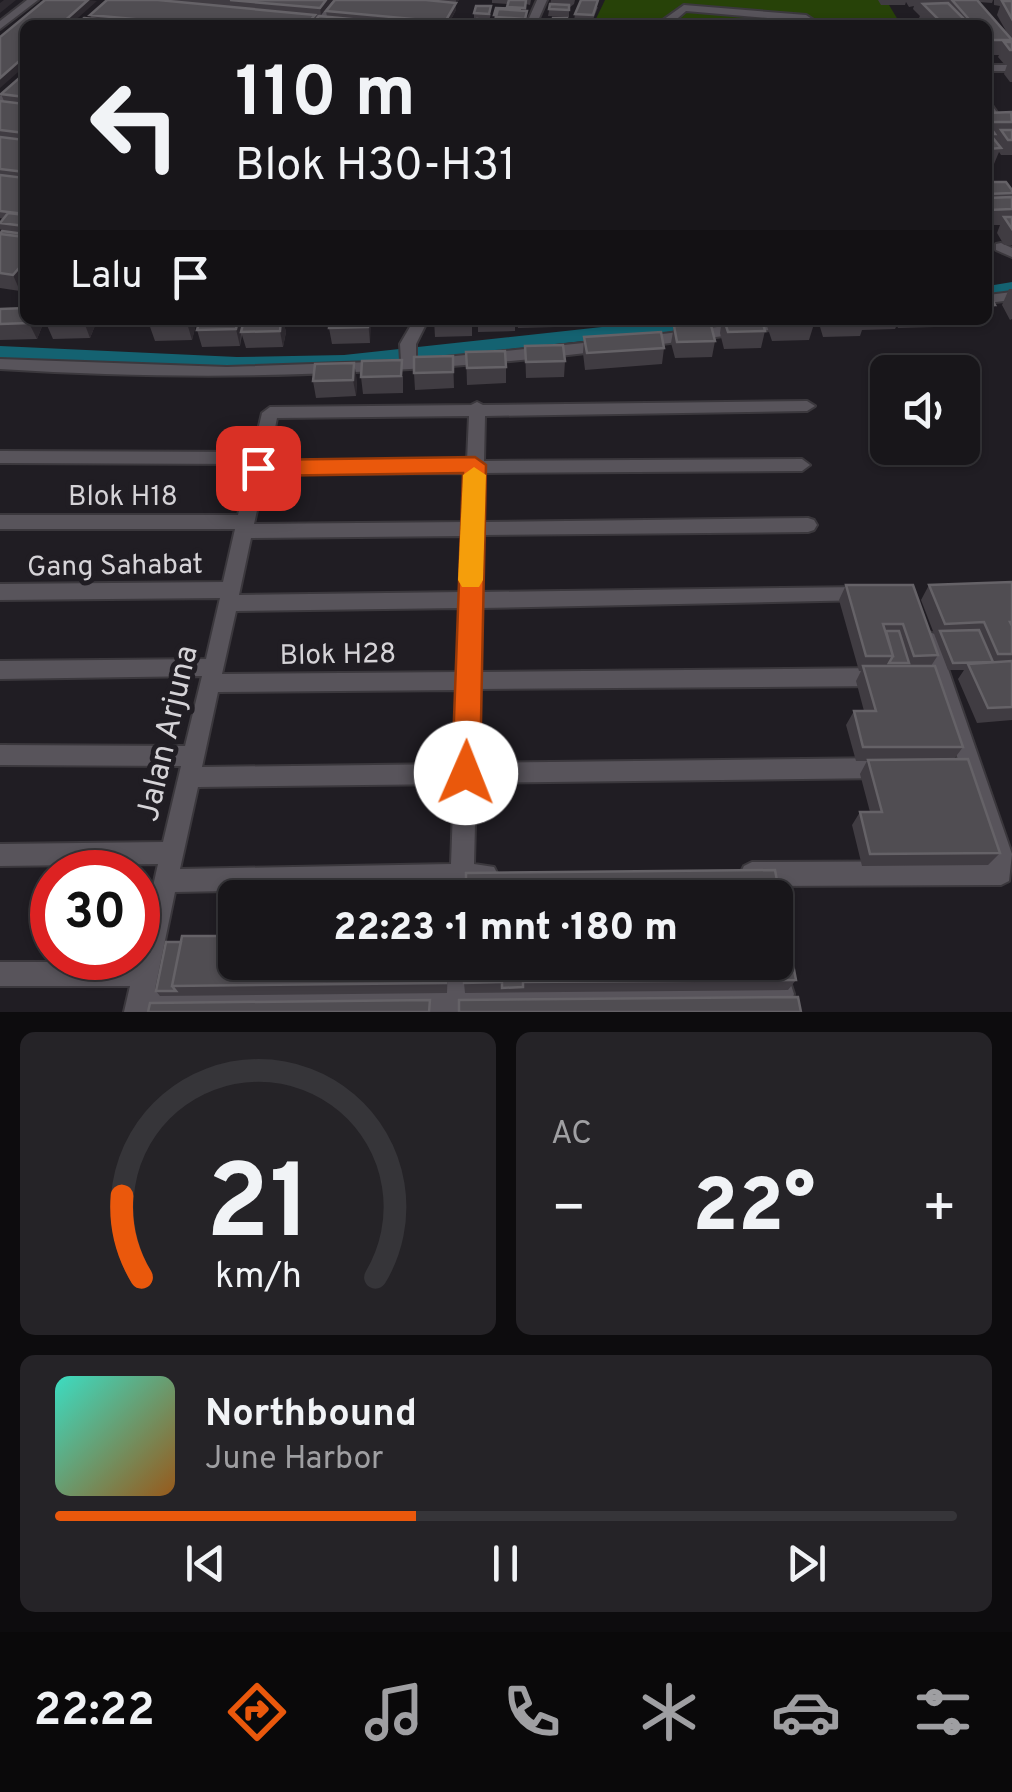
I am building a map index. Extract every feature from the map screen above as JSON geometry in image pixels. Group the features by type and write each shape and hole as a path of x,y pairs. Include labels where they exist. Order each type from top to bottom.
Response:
{"street":[{"path":"0,26 33,0"},
{"path":"24,20 47,0"},
{"path":"319,20 334,0"},
{"path":"669,20 684,8 809,20"},
{"path":"300,18 308,20"},
{"path":"0,40 20,23"},
{"path":"0,364 91,371 235,374 412,346 732,325"},
{"path":"462,880 477,408 807,406"},
{"name":"Jalan Arjuna","path":"160,908 270,414 477,408"},
{"path":"0,457 475,465 802,464"},
{"name":"Blok H18","path":"0,522 472,531 808,525"},
{"name":"Gang Sahabat","path":"0,592 470,601 889,594"},
{"path":"722,874 1001,872 1004,864 962,767 916,610"},
{"name":"Blok H28","path":"0,670 467,678 933,676"},
{"path":"0,755 191,766 466,773 914,768"},
{"path":"0,855 172,853"},
{"path":"484,880 502,875"},
{"path":"166,882 218,883"},
{"path":"0,974 30,974"},
{"name":"Jalan Arjuna","path":"138,1007 144,980"},
{"path":"457,1005 458,980"},
{"path":"138,1007 457,1005 782,994"}],"green space":[{"path":"605,0 886,0 898,20 595,20"}],"building":[{"path":"45,0 88,0 66,20 21,20"},
{"path":"107,0 158,0 315,15 310,20 144,20 90,15"},
{"path":"230,0 326,0 320,8"},
{"path":"335,0 456,3 446,20 326,11"},
{"path":"509,0 526,0 525,8 507,7"},
{"path":"581,0 598,0 593,15 575,14"},
{"path":"952,0 977,0 1012,40 992,40 992,20 970,20"},
{"path":"1002,1 1012,1 1012,19"},
{"path":"948,3 965,20 939,20 923,4"},
{"path":"550,4 569,5 569,10 549,9"},
{"path":"476,6 491,6 489,14 474,13"},
{"path":"498,9 527,11 525,19 496,17"},
{"path":"319,16 361,20 316,20"},
{"path":"20,21 20,60 0,78 0,37"},
{"path":"20,77 20,96 1,94"},
{"path":"0,101 20,103 20,132 0,130"},
{"path":"1011,112 1012,122 992,122 992,113"},
{"path":"1001,130 1012,130 1012,140 1008,140"},
{"path":"0,137 20,139 20,171 0,169"},
{"path":"0,175 20,177 20,213 0,211"},
{"path":"992,182 1006,182 1012,193 992,194"},
{"path":"1012,197 1012,209 992,210 992,198"},
{"path":"8,213 20,214 20,225 0,223"},
{"path":"0,234 20,236 20,267 13,275 0,273"},
{"path":"20,308 20,323 0,324 0,309"},
{"path":"198,325 237,325 236,329 197,330"},
{"path":"243,325 281,325 280,331 241,332"},
{"path":"329,325 368,325 368,327 329,328"},
{"path":"711,325 715,341 677,342 674,326"},
{"path":"726,325 763,325 765,331 728,332"},
{"path":"661,332 664,348 587,353 584,337"},
{"path":"563,345 565,361 526,362 525,346"},
{"path":"505,351 506,367 467,368 466,352"},
{"path":"453,356 453,372 414,373 414,357"},
{"path":"402,360 401,376 361,377 362,361"},
{"path":"354,363 353,380 313,381 315,364"},
{"path":"1012,582 1012,654 998,654 984,622 945,624 929,585"},
{"path":"846,585 913,585 938,655 914,656 903,624 883,624 893,656 866,656"},
{"path":"979,630 993,662 953,663 940,631"},
{"path":"886,631 899,631 909,663 889,663 893,656"},
{"path":"1012,661 1012,707 988,708 968,664"},
{"path":"863,666 935,666 963,747 863,747 854,711 876,711"},
{"path":"968,759 1000,853 870,854 860,812 882,812 868,760"},
{"path":"775,870 777,880 466,880 466,873"},
{"path":"182,936 218,936 218,980 446,980 446,983 172,986"},
{"path":"166,942 181,942 172,986 176,991 156,991"},
{"path":"793,964 796,980 524,982 793,980"},
{"path":"464,980 502,980 502,982 464,983"},
{"path":"502,980 523,980 523,987 502,988"},
{"path":"798,997 801,1012 459,1012 459,1000"},
{"path":"430,1000 429,1012 148,1012 150,1003"}],"waterway":[{"path":"992,290 1012,288"},
{"path":"0,352 237,364 344,361 676,325"}],"slow traffic":[{"path":"470,580 474,475"}],"route":[{"path":"258,468 475,465 466,773"}]}
